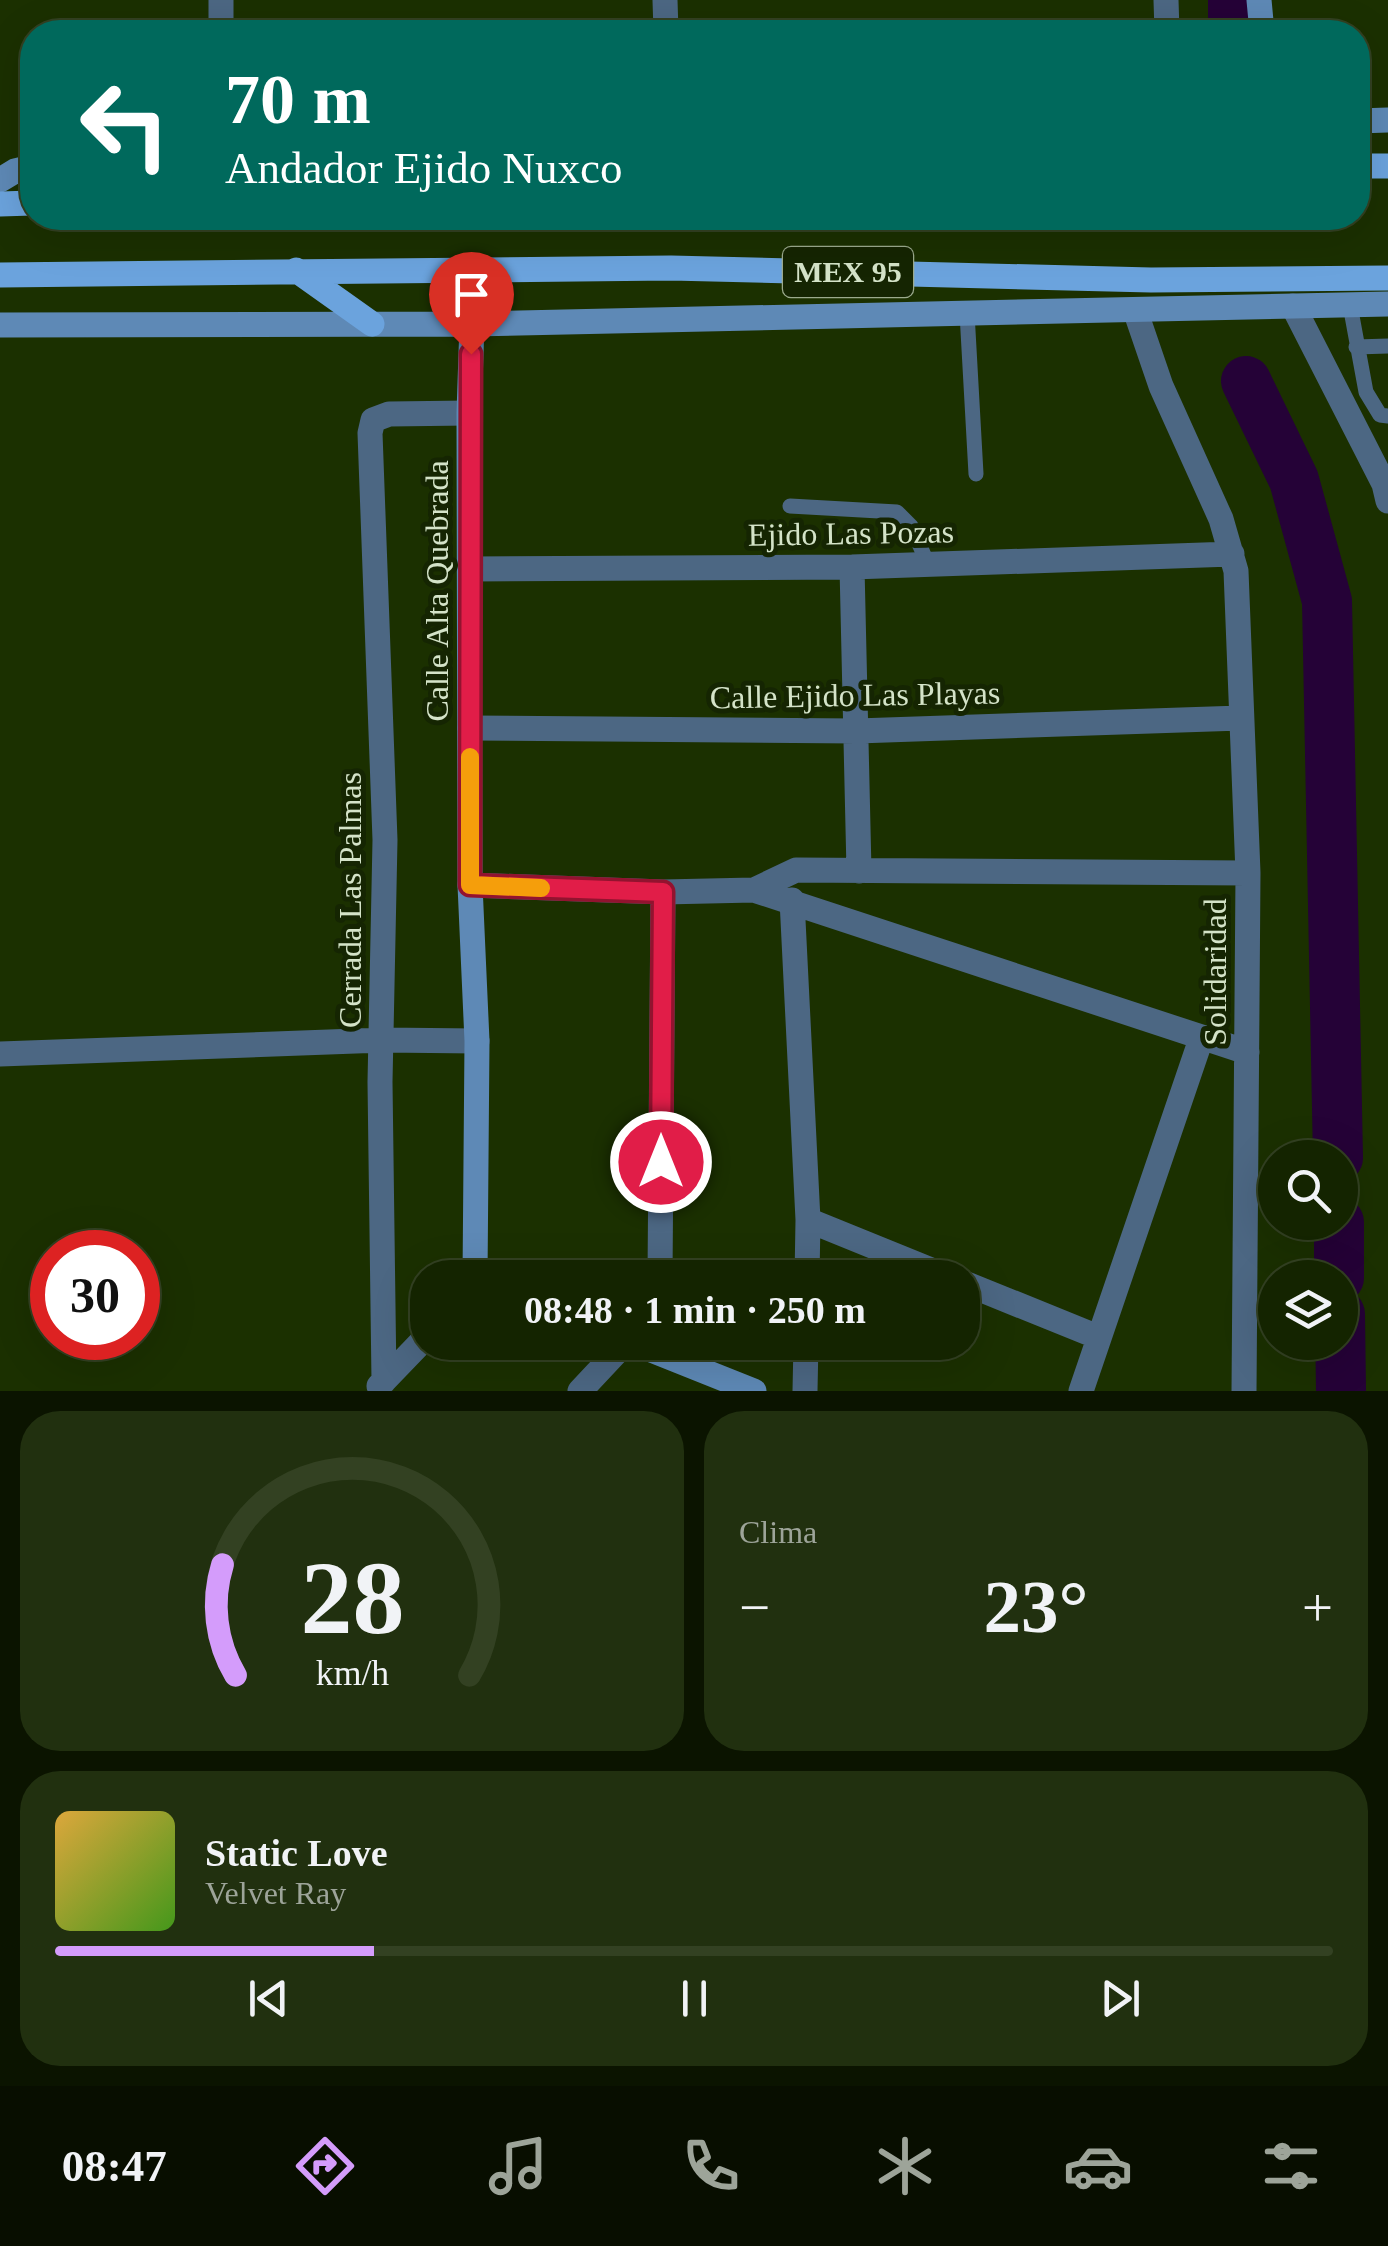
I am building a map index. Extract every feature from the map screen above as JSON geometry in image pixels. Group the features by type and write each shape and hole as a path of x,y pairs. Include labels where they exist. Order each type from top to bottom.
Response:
{"main road":[{"name":"MEX 95","path":"0,274 672,268 1151,280 1388,278"},
{"path":"296,270 372,324"},
{"path":"0,326 472,324 1388,304"},
{"name":"Calle Alta Quebrada","path":"472,324 470,885 476,1041 475,1260"},
{"path":"688,1360 754,1391"}],"street":[{"path":"1293,306 1384,484 1388,500"},
{"name":"Solidaridad","path":"1135,310 1161,386 1222,520 1236,571 1248,873 1244,1391"},
{"name":"Cerrada Las Palmas","path":"378,1386 385,840 370,433 373,420 389,414 469,413"},
{"name":"Ejido Las Pozas","path":"472,570 852,568 1232,554"},
{"path":"852,568 859,871"},
{"name":"Calle Ejido Las Playas","path":"470,728 857,731 1241,718"},
{"path":"754,890 796,870 1248,873"},
{"path":"470,885 663,892 754,890 1247,1052"},
{"path":"660,1260 663,892"},
{"path":"792,900 807,1260"},
{"path":"1080,1391 1201,1038"},
{"path":"0,1054 382,1040 476,1041"},
{"path":"808,1220 907,1260"},
{"path":"980,1289 1098,1337"},
{"path":"378,1386 410,1354"},
{"path":"580,1391 610,1360"},
{"path":"805,1391 806,1360"}],"lane":[{"path":"1350,304 1371,404 1380,415 1388,416"},
{"path":"967,313 976,474"},
{"path":"1356,347 1388,346"},
{"path":"790,506 897,512 911,526 928,564"}],"waterway":[{"path":"1233,0 1233,20"},
{"path":"1246,381 1294,480 1327,601 1338,1140"},
{"path":"1339,1240 1339,1260"},
{"path":"1341,1360 1341,1391"}],"slow traffic":[{"path":"470,757 470,885 541,888"}],"route":[{"path":"471,354 470,885 663,892 661,1162"}]}
